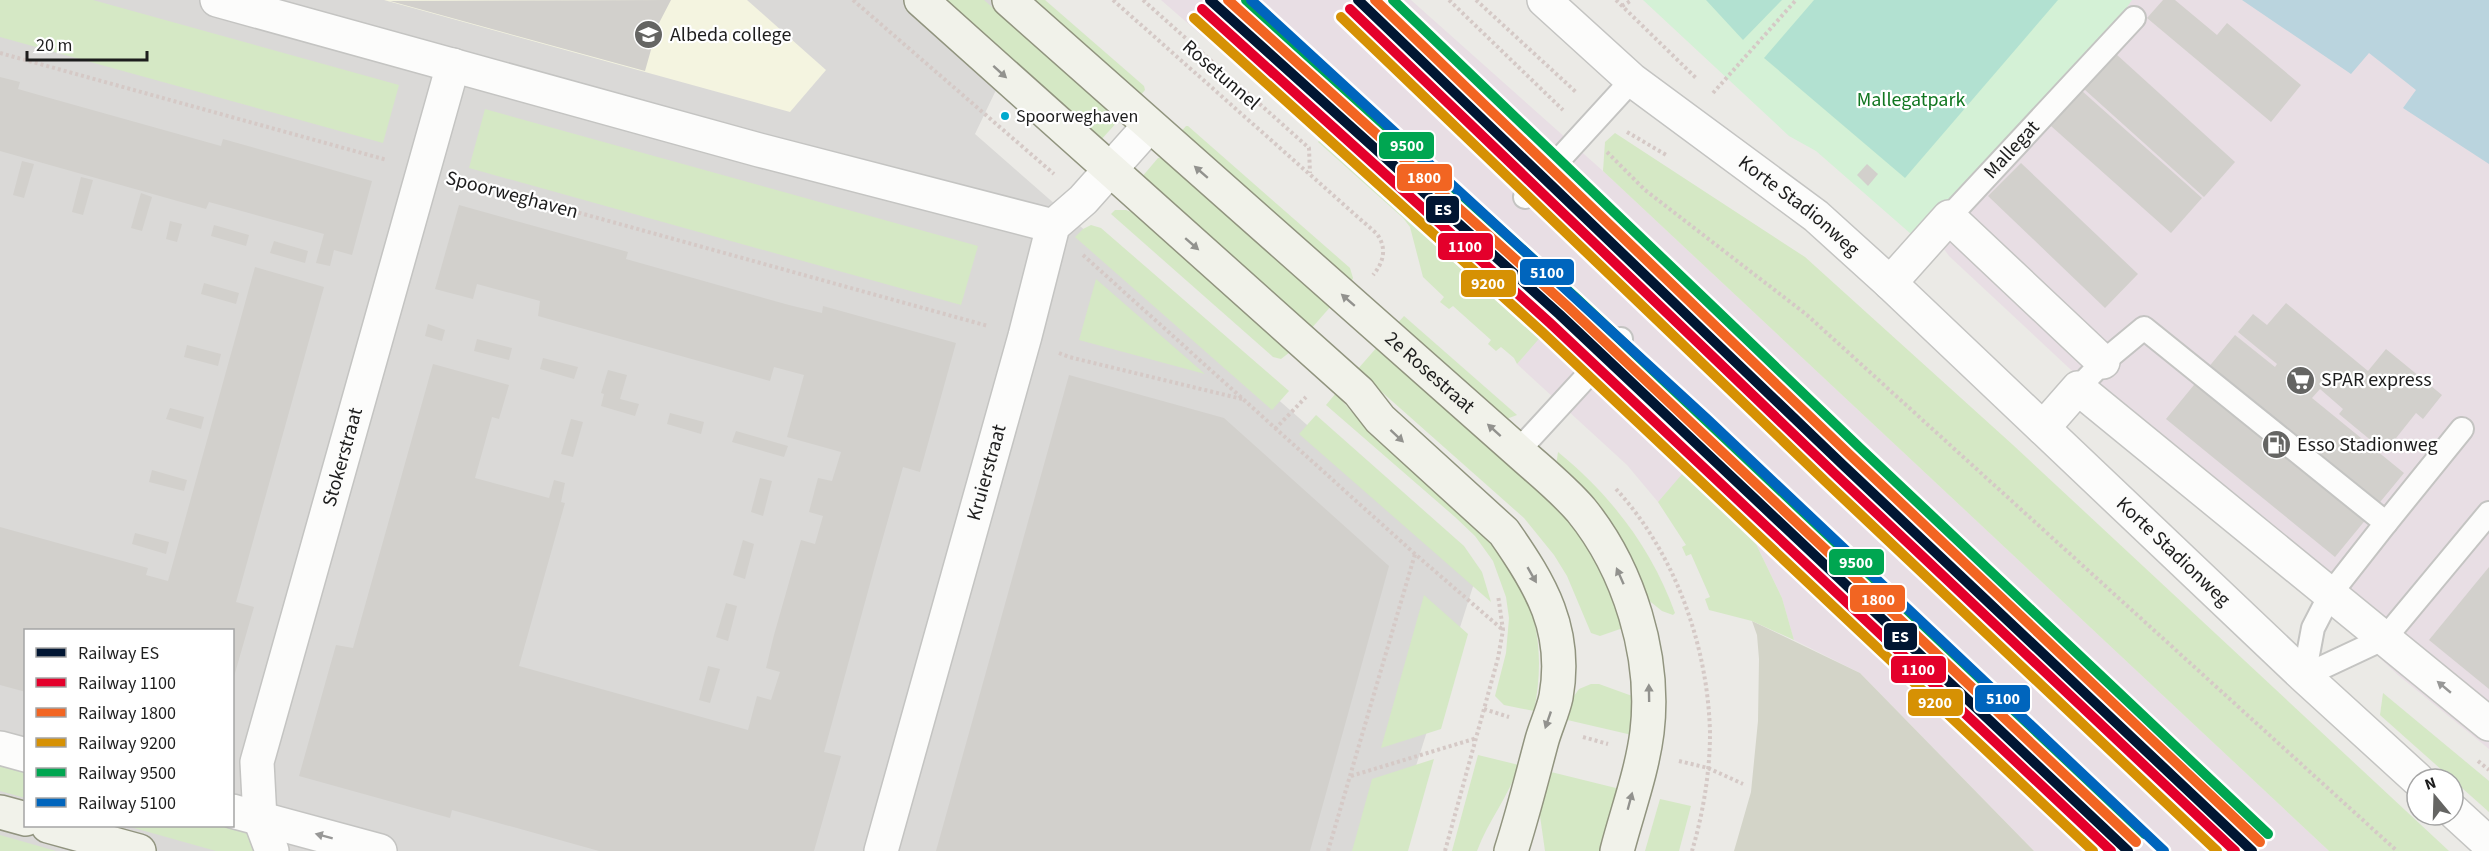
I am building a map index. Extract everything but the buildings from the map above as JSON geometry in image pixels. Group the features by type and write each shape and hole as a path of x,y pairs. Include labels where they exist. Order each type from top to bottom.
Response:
{"main road":[{"path":"921,0 1359,392 1380,419 1483,515 1504,531 1535,578 1549,607 1558,638 1560,663 1556,699 1545,728 1511,851"},
{"name":"2e Rosestraat","path":"1009,0 1518,451 1581,511 1615,563 1629,597 1641,642 1648,682 1647,733 1617,851"},
{"path":"0,812 24,818"},
{"path":"55,827 139,851"}],"street":[{"path":"218,0 759,150 1053,226 1083,200 1149,126"},
{"name":"Korte Stadionweg","path":"1544,0 1632,80 1797,201 1890,283 2304,676 2405,768"},
{"name":"Stokerstraat","path":"272,851 246,815 257,762 453,65"},
{"path":"1949,217 2103,362"},
{"name":"Mallegat","path":"1890,283 1949,217"},
{"name":"Kruierstraat","path":"881,851 1025,336 1053,226"},
{"path":"2043,428 2078,388 2489,724"},
{"path":"0,748 24,754"},
{"path":"246,815 380,851"},
{"path":"2465,822 2489,844"}],"lane":[{"name":"Mallegat","path":"1949,217 2134,18"},
{"path":"1525,197 1632,80"},
{"path":"2078,388 2103,362 2144,328 2386,523"},
{"path":"1518,451 1622,339"},
{"path":"2304,676 2313,628 2331,593 2462,429"},
{"path":"2304,676 2385,638 2489,513"}],"path":[{"path":"853,0 1083,200"},
{"name":"Rosetunnel","path":"1113,0 1371,227 1381,239 1383,247 1382,262 1374,274"},
{"name":"Rosetunnel","path":"1143,0 1309,148 1310,173"},
{"path":"1449,0 1645,190 1807,315 2397,851"},
{"path":"1622,6 1632,0"},
{"path":"1712,94 1796,0"},
{"name":"Spoorweghaven","path":"0,52 1025,336 1069,357 1242,399"},
{"path":"1053,226 1097,269 1275,429 1503,630 1444,851"},
{"path":"1275,429 1306,397"},
{"path":"1328,851 1415,554"},
{"path":"1350,776 1476,738"}],"shaded area":[{"path":"0,0 1039,0 975,134 1370,480 1476,577 1389,851 0,851"},
{"name":"Albeda college","path":"384,0 747,0 826,70 790,112"},
{"path":"1161,0 1411,0 1603,171 2329,851 2034,851 1860,673 1794,640 1782,598 1756,544 1683,474 1658,502 1627,465 1517,364 1543,332"},
{"path":"2107,0 2434,0 2489,29 2489,749 2398,675 1949,256 1921,218"},
{"path":"1752,621 1860,673 2034,851 1734,851 1751,792 1758,721 1759,659 1757,635"}],"green space":[{"path":"0,0 93,0 399,85 383,143 0,37"},
{"path":"934,0 984,0 1116,116 1118,121 1100,141"},
{"path":"1026,0 1045,0 1144,86 1145,90 1139,97"},
{"name":"Mallegatpark","path":"1643,0 2132,0 2109,33 1919,241 1816,151 1789,136"},
{"path":"1706,0 1782,0 1743,40"},
{"path":"1814,0 2058,0 1905,178 1764,58"},
{"path":"485,109 978,246 961,305 469,168"},
{"path":"1186,126 1350,268 1353,278 1351,283 1179,134"},
{"path":"1615,133 1805,257 2013,445 2405,810 2405,827 2423,827 2449,851 2329,851 1603,171 1605,142"},
{"path":"1322,137 1544,333 1517,364 1514,358 1501,347 1496,351 1488,344 1491,340 1453,306 1449,309 1440,302 1444,297 1423,277 1410,227 1403,218 1318,142"},
{"path":"1164,157 1332,305 1310,330 1141,178 1158,158"},
{"path":"1115,210 1126,210 1136,214 1290,352 1281,359 1273,357 1111,214"},
{"path":"1091,225 1101,228 1289,391 1272,410 1075,237"},
{"path":"1096,279 1205,374 1079,340"},
{"path":"1404,316 1517,415 1504,420 1396,325"},
{"path":"1378,346 1555,503 1579,532 1608,581 1623,628 1600,636 1591,633 1567,576 1554,555 1524,518 1357,370"},
{"path":"1336,393 1363,424 1456,506 1483,533 1506,561 1524,591 1535,626 1539,665 1534,711 1504,705 1495,696 1506,653 1509,618 1506,597 1493,561 1475,536 1455,517 1326,405"},
{"path":"1316,415 1464,546 1482,572 1491,602 1299,434"},
{"path":"1558,452 1595,486 1628,525 1642,545 1666,589 1675,613 1673,615 1662,611 1647,599 1556,466"},
{"path":"1683,473 1756,544 1782,598 1794,640 1752,621 1709,610 1705,599 1710,597 1691,554 1686,556 1682,547 1686,545 1658,502"},
{"path":"1424,595 1468,634 1441,729 1381,748"},
{"path":"1591,684 1599,684 1635,697 1632,735 1563,719 1560,716 1579,689"},
{"path":"2383,693 2489,781 2489,812 2465,791 2465,767 2438,767 2380,715"},
{"path":"1478,755 1519,765 1477,851 1452,851"},
{"path":"1434,759 1408,851 1352,851 1372,779"},
{"path":"0,760 24,767 24,798 0,791"},
{"path":"1543,770 1624,790 1608,851 1545,851 1539,809"},
{"path":"1660,799 1691,806 1679,851 1645,851"},
{"path":"234,826 248,829 255,851 216,851 131,827"},
{"path":"0,835 56,851 0,851"}],"water":[{"path":"2242,0 2489,0 2489,164 2403,108 2416,90 2369,53 2351,74"}],"rail line":[{"name":"ES","path":"1210,0 1559,314 2128,851"},
{"name":"1800","path":"1228,0 1567,306 2136,842"},
{"name":"9500","path":"1246,0 1575,297 2145,834"},
{"name":"5100","path":"1251,0 1707,419 2164,851"},
{"name":"ES","path":"1358,0 1843,465 2252,851"},
{"name":"1800","path":"1375,0 1851,456 2260,842"},
{"name":"9500","path":"1393,0 1860,448 2268,834"},
{"name":"1100","path":"1202,9 1550,323 2111,851"},
{"name":"1100","path":"1350,9 1835,474 2235,851"},
{"name":"9200","path":"1341,17 1826,482 2217,851"},
{"name":"9200","path":"1194,18 1542,332 2093,851"}],"place":[{"name":"Albeda college","path":"649,35"},
{"name":"Spoorweghaven","path":"1005,116"},
{"name":"SPAR express","path":"2300,380"},
{"name":"Esso Stadionweg","path":"2276,445"}]}
